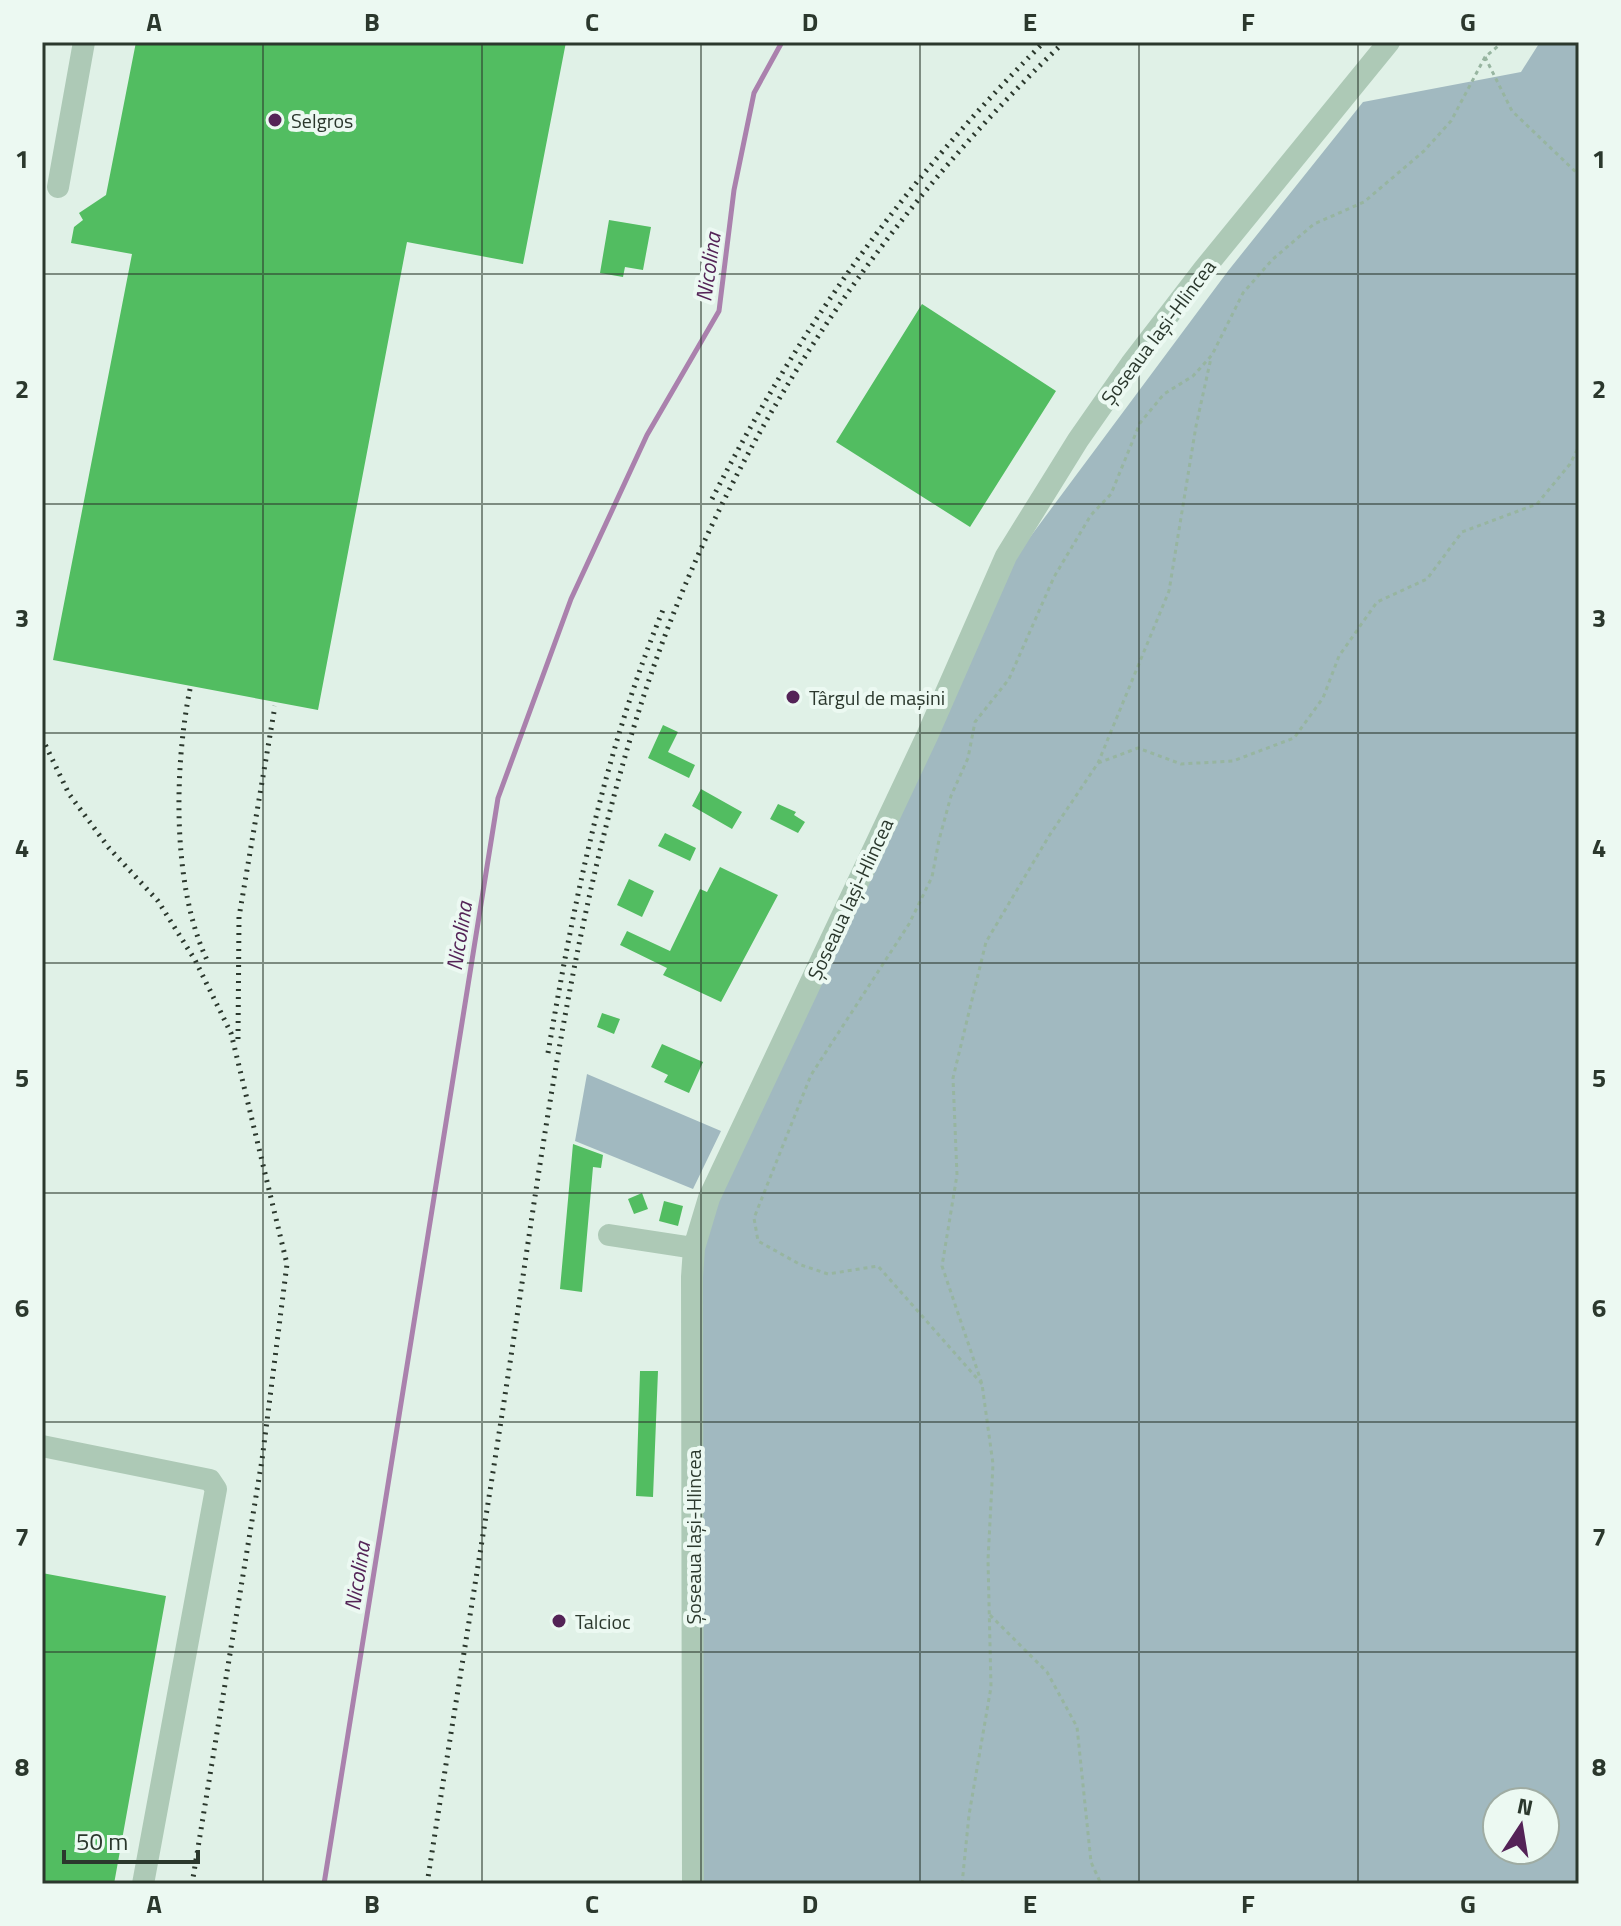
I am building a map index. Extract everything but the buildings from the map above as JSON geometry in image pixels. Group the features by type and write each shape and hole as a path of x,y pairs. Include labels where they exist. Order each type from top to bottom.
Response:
{"street":[{"path":"58,187 84,42"},
{"name":"Șoseaua Iași-Hlincea","path":"693,1884 694,1248 709,1198 927,736 1006,556 1078,440 1146,345 1389,42"},
{"path":"609,1235 694,1248"},
{"path":"42,1446 210,1480 216,1489 143,1884"}],"path":[{"path":"962,1884 969,1815 991,1687 988,1560 993,1464 982,1384 942,1266 957,1175 953,1078 986,942 1049,836 1098,763 1169,591 1196,426 1212,355 1243,293 1273,259 1314,224 1364,202 1424,151 1451,121 1485,57 1503,42"},
{"path":"1485,57 1512,111 1579,175"},
{"path":"982,1384 878,1266 828,1274 801,1265 758,1241 754,1218 811,1075 895,949 932,877 951,796 968,758 975,722 1009,679 1054,577 1091,515 1111,494 1140,423 1164,394 1193,376 1212,355"},
{"path":"1098,763 1138,748 1181,764 1233,761 1294,738 1323,698 1339,656 1377,602 1427,579 1462,532 1537,504 1570,464 1579,446"},
{"path":"990,1615 1047,1672 1077,1727 1091,1862 1101,1884"}],"shaded area":[{"path":"1540,42 1579,42 1579,1884 701,1884 697,1239 1013,560 1228,271 1363,102 1521,72"},
{"path":"587,1074 721,1131 693,1189 575,1141"}],"waterway":[{"name":"Nicolina","path":"324,1884 498,798 571,599 647,435 719,311 734,190 754,93 782,42"}],"railway":[{"path":"712,499 782,373 859,257 946,148 1044,42"},
{"path":"427,1884 566,1008 600,848 645,692 679,600 719,511 764,425 815,342 870,261 931,185 995,111 1064,42"},
{"path":"548,1053 581,882 608,770 665,605"},
{"path":"190,689 181,754 179,826 187,898 207,960"},
{"path":"238,1039 239,917 275,706"},
{"path":"42,738 69,794 109,848 158,901 195,960 231,1033 287,1264 262,1460 192,1884"}],"place":[{"name":"Selgros","path":"275,120"},
{"name":"Târgul de mașini","path":"793,697"},
{"name":"Talcioc","path":"559,1621"}]}
